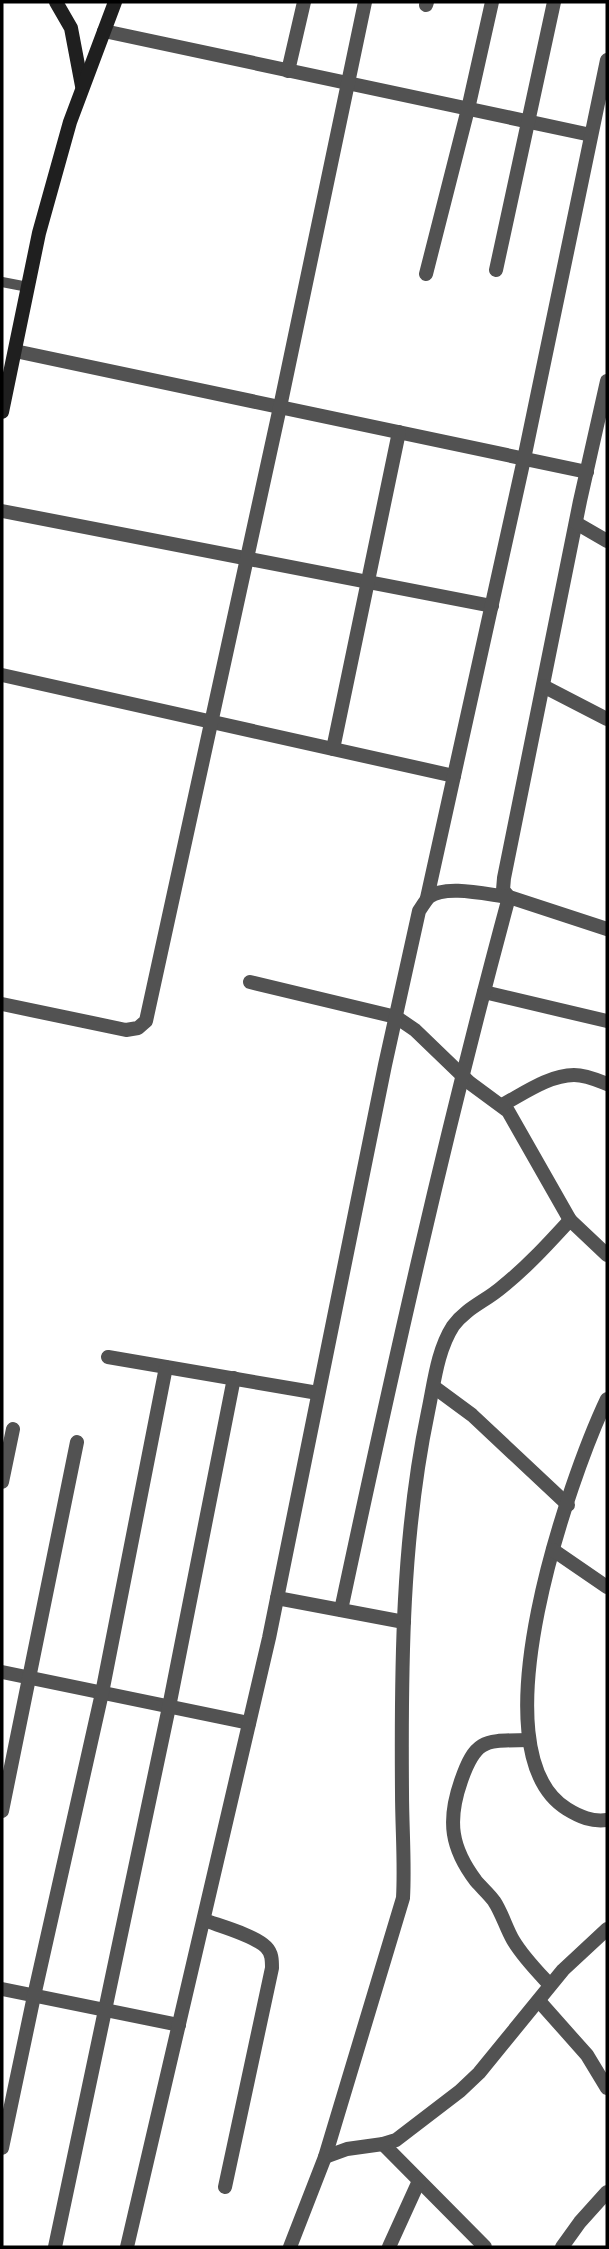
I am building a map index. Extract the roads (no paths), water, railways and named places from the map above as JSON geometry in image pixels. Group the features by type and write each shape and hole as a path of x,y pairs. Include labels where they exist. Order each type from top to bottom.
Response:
{"main road":[{"path":"56,2 71,28 83,89"},
{"path":"2,412 39,233 63,146 115,2"}],"street":[{"path":"288,71 304,2"},
{"path":"2,1004 126,1030 138,1028 146,1021 365,2"},
{"path":"426,274 492,2"},
{"path":"496,270 554,2"},
{"path":"104,31 591,135"},
{"path":"127,2247 277,1598 396,1017 419,911 428,898 524,459 607,60"},
{"path":"15,351 587,472"},
{"path":"509,897 503,890 504,878 607,381"},
{"path":"334,749 399,432"},
{"path":"2,511 492,606"},
{"path":"576,523 607,541"},
{"path":"2,675 454,776"},
{"path":"543,686 607,719"},
{"path":"428,898 439,892 456,891 509,897 607,929"},
{"path":"341,1610 397,1350 462,1075 509,897"},
{"path":"250,982 396,1017 415,1030 462,1075 508,1111 570,1220 607,1255"},
{"path":"484,992 607,1021"},
{"path":"502,1105 553,1079 572,1075 586,1076 607,1084"},
{"path":"290,2247 325,2157 403,1898 405,1597 419,1456 447,1337 454,1324 469,1309 500,1289 529,1264 570,1220"},
{"path":"108,1357 318,1393"},
{"path":"2,2148 33,1996 102,1693 166,1367"},
{"path":"55,2247 169,1707 234,1378"},
{"path":"434,1387 472,1415 568,1505"},
{"path":"607,1399 553,1550 529,1668 527,1723 537,1771 549,1795 561,1806 587,1819 607,1820"},
{"path":"2,1482 13,1429"},
{"path":"2,1811 77,1442"},
{"path":"553,1550 607,1587"},
{"path":"277,1598 404,1622"},
{"path":"2,1672 249,1723"},
{"path":"529,1740 495,1740 475,1749 467,1762 456,1795 452,1818 453,1834 465,1864 494,1901 514,1942 550,1985"},
{"path":"204,1920 254,1940 266,1947 272,1957 272,1968 225,2187"},
{"path":"325,2157 347,2149 396,2140 460,2091 479,2073 550,1985 607,1929"},
{"path":"2,1990 179,2025"},
{"path":"539,2000 587,2055 607,2088"},
{"path":"383,2144 485,2247"},
{"path":"389,2247 419,2181"},
{"path":"562,2247 607,2192"}],"lane":[{"path":"2,282 28,288"}]}
